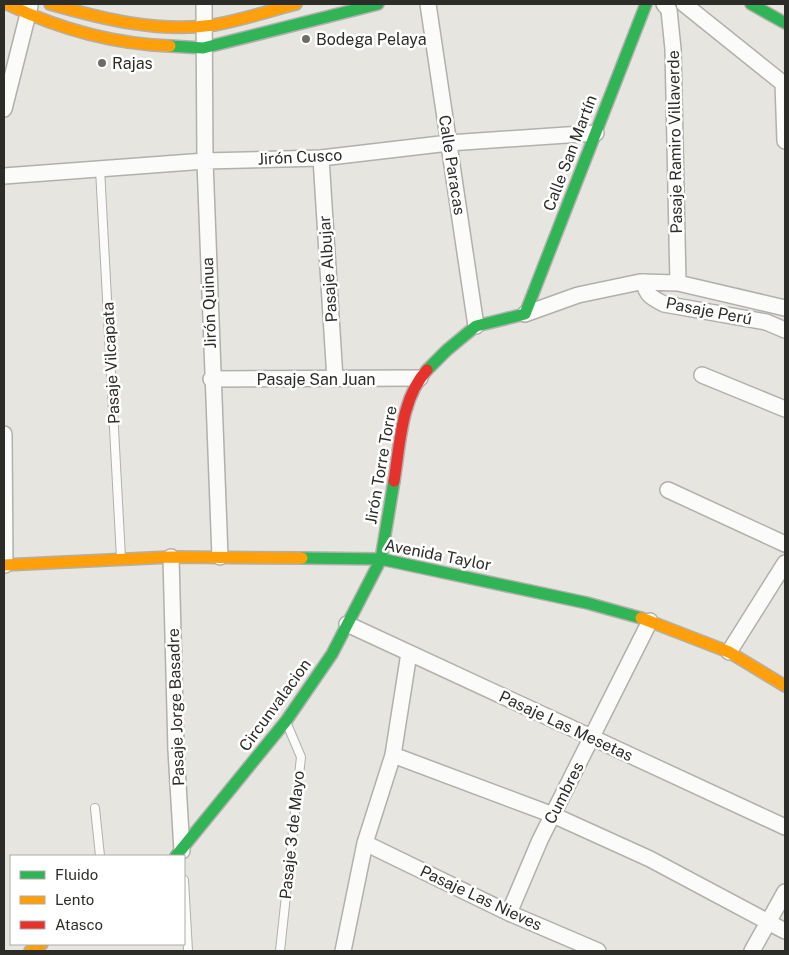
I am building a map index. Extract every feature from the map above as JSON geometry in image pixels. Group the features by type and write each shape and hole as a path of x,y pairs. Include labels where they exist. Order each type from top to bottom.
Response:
{"street":[{"path":"7,4 29,9 100,37 163,46 204,48 378,4"},
{"path":"50,4 106,20 172,28 205,26 296,4"},
{"path":"204,4 205,26"},
{"name":"Calle Paracas","path":"428,4 476,326"},
{"name":"Calle San Martín","path":"525,314 646,4"},
{"name":"Pasaje Ramiro Villaverde","path":"664,4 669,10 673,49 678,283"},
{"path":"684,4 784,84 785,141"},
{"path":"752,4 785,23"},
{"path":"4,109 29,9"},
{"name":"Jirón Quinua","path":"205,26 204,161 220,558"},
{"name":"Jirón Cusco","path":"4,176 204,161 322,158 449,143 596,133"},
{"name":"Pasaje Albujar","path":"322,158 336,379"},
{"path":"476,326 525,314 578,295 644,282 678,283 785,308"},
{"name":"Pasaje Perú","path":"644,282 646,292 651,298 664,304 766,322 785,330"},
{"name":"Jirón Torre Torre","path":"381,559 407,406 420,378 447,350 476,326"},
{"path":"702,374 785,409"},
{"name":"Pasaje San Juan","path":"212,379 420,378"},
{"path":"4,434 4,565"},
{"path":"668,490 785,544"},
{"name":"Avenida Taylor","path":"4,565 171,557 381,559 587,603 650,621 729,652 785,686"},
{"name":"Pasaje Jorge Basadre","path":"171,557 180,854"},
{"name":"Circunvalacion","path":"180,854 286,721 332,654 381,559"},
{"path":"729,652 785,562"},
{"name":"Cumbres","path":"509,913 553,815 650,621"},
{"name":"Pasaje Las Mesetas","path":"347,624 785,827"},
{"path":"343,951 365,843 392,754 409,653"},
{"path":"392,754 553,815 650,859 785,932"},
{"name":"Pasaje Las Nieves","path":"365,843 509,913 593,950"},
{"path":"752,951 785,892"}],"lane":[{"name":"Pasaje Vilcapata","path":"100,169 121,558"},
{"name":"Pasaje 3 de Mayo","path":"280,951 301,757 286,721"},
{"path":"95,808 100,855"},
{"path":"185,898 188,951"}],"traffic: fast":[{"path":"170,46 203,48 378,4"},
{"path":"427,370 447,350 476,326 525,314 646,4"},
{"path":"751,4 785,23"},
{"path":"177,855 286,721 332,654 381,559 394,481"},
{"path":"302,558 381,559 587,603 641,618"}],"traffic: slow":[{"path":"7,4 26,13 86,33 128,42 170,46"},
{"path":"50,4 90,15 131,23 172,27 214,25 296,4"},
{"path":"4,565 171,557 302,558"},
{"path":"641,618 729,652 785,686"},
{"path":"30,951 40,945"}],"traffic: jam":[{"path":"394,481 400,437 407,408 418,381 427,370"}],"place":[{"name":"Bodega Pelaya","path":"306,39"},
{"name":"Rajas","path":"102,63"}]}
